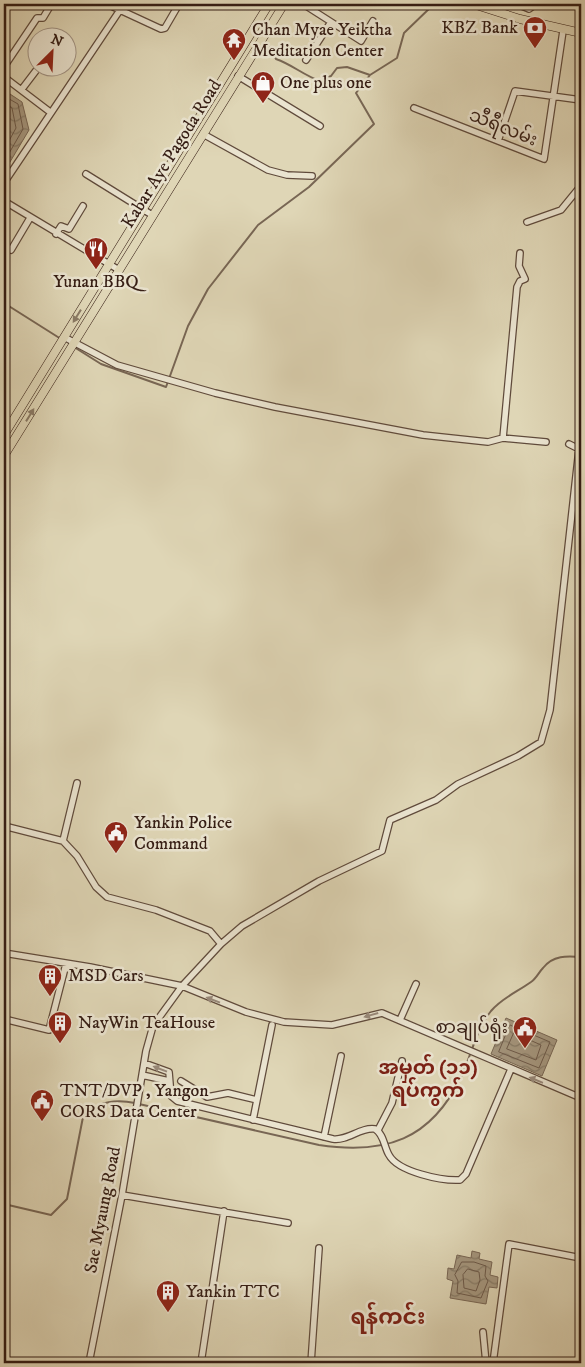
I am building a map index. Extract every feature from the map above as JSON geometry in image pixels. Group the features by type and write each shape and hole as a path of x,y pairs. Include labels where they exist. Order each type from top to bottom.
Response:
{"main road":[{"name":"Kabar Aye Pagoda Road","path":"4,456 284,4"},
{"path":"473,4 487,6 563,30 581,33"},
{"path":"4,435 268,6 277,14"},
{"path":"48,363 58,369"}],"street":[{"path":"107,4 161,29 165,28 179,4"},
{"path":"304,4 362,41 373,21"},
{"path":"517,4 529,9 536,4"},
{"path":"4,67 38,18 43,18 49,8"},
{"path":"4,183 120,10"},
{"path":"306,60 331,22"},
{"name":"သီရီလမ်း","path":"414,108 544,159 563,30"},
{"path":"238,76 320,126"},
{"path":"4,77 50,112"},
{"path":"22,89 30,78"},
{"path":"498,141 515,91 518,89 581,100"},
{"path":"202,134 268,170 287,175 312,176"},
{"path":"86,174 152,215"},
{"path":"580,185 581,216"},
{"path":"527,222 561,210 580,185"},
{"path":"4,201 108,266 119,270"},
{"path":"56,234 61,226 68,230 83,206"},
{"path":"4,246 11,250 30,218"},
{"path":"503,438 517,287 520,281 525,279 519,266 520,253"},
{"path":"63,339 117,365 215,393 275,407 423,435 488,442 503,438 546,442"},
{"name":"Sae Myaung Road","path":"89,1363 122,1195 144,1063 154,1026 182,986 221,944 242,926 319,882 382,851 390,820 436,800 458,784 518,756 541,742 550,710 579,449 569,444"},
{"path":"63,841 77,783"},
{"path":"4,826 63,841 77,856 96,887 107,897 156,910 210,932 221,944"},
{"path":"4,953 182,986 230,1006 284,1022 332,1026 382,1012 581,1098"},
{"path":"4,1019 49,1030 66,964"},
{"path":"400,1020 416,984"},
{"path":"253,1120 272,1024"},
{"path":"324,1137 341,1056"},
{"path":"378,1130 392,1104 402,1061"},
{"path":"144,1063 169,1072 171,1096 177,1101 338,1140 365,1129 378,1130"},
{"path":"378,1130 390,1157 397,1164 436,1178 460,1180 466,1174 511,1069"},
{"path":"142,1075 169,1081"},
{"path":"181,1081 207,1097 228,1093 257,1100"},
{"path":"122,1195 288,1223"},
{"path":"201,1363 224,1211"},
{"path":"493,1363 509,1244 581,1258"},
{"path":"311,1363 319,1248"},
{"path":"483,1332 486,1363"},
{"path":"579,1363 581,1342"}],"water":[{"path":"4,90 22,102 29,130 4,172"},
{"path":"506,1018 557,1040 542,1076 491,1054"},
{"path":"472,1251 480,1253 479,1259 492,1262 490,1275 498,1277 497,1288 489,1287 486,1304 450,1298 453,1281 447,1279 448,1268 454,1269 457,1255 471,1258"}],"waterway":[{"path":"263,43 270,48 276,59 320,81 331,76 337,68 347,67 370,75 397,58 404,33 434,4"},
{"path":"74,347 101,364 166,387 188,326 208,289 258,225 309,187 374,124 356,93 370,75"},
{"path":"4,303 61,339"},
{"path":"139,1104 319,1145 343,1148 365,1147 385,1144 404,1138 420,1129 435,1116 449,1098 461,1077 481,1026 495,1006 533,981 551,961 565,957 581,957"},
{"path":"4,1204 51,1215 67,1199 83,1117 94,1108 106,1103 120,1101 135,1103"}],"place":[{"name":"KBZ Bank","path":"535,49"},
{"name":"Chan Myae Yeiktha Meditation Center","path":"234,61"},
{"name":"One plus one","path":"263,104"},
{"name":"Yunan BBQ","path":"96,270"},
{"name":"Yankin Police Command","path":"116,854"},
{"name":"MSD Cars","path":"50,997"},
{"name":"NayWin TeaHouse","path":"60,1044"},
{"name":"စာချုပ်ရုံး","path":"525,1049"},
{"name":"TNT/DVP , Yangon CORS Data Center","path":"42,1122"},
{"name":"Yankin TTC","path":"168,1313"}],"district":[{"name":"အမှတ် (၁၁) ရပ်ကွက်","path":"428,1080"},
{"name":"ရန်ကင်း","path":"388,1317"}]}
